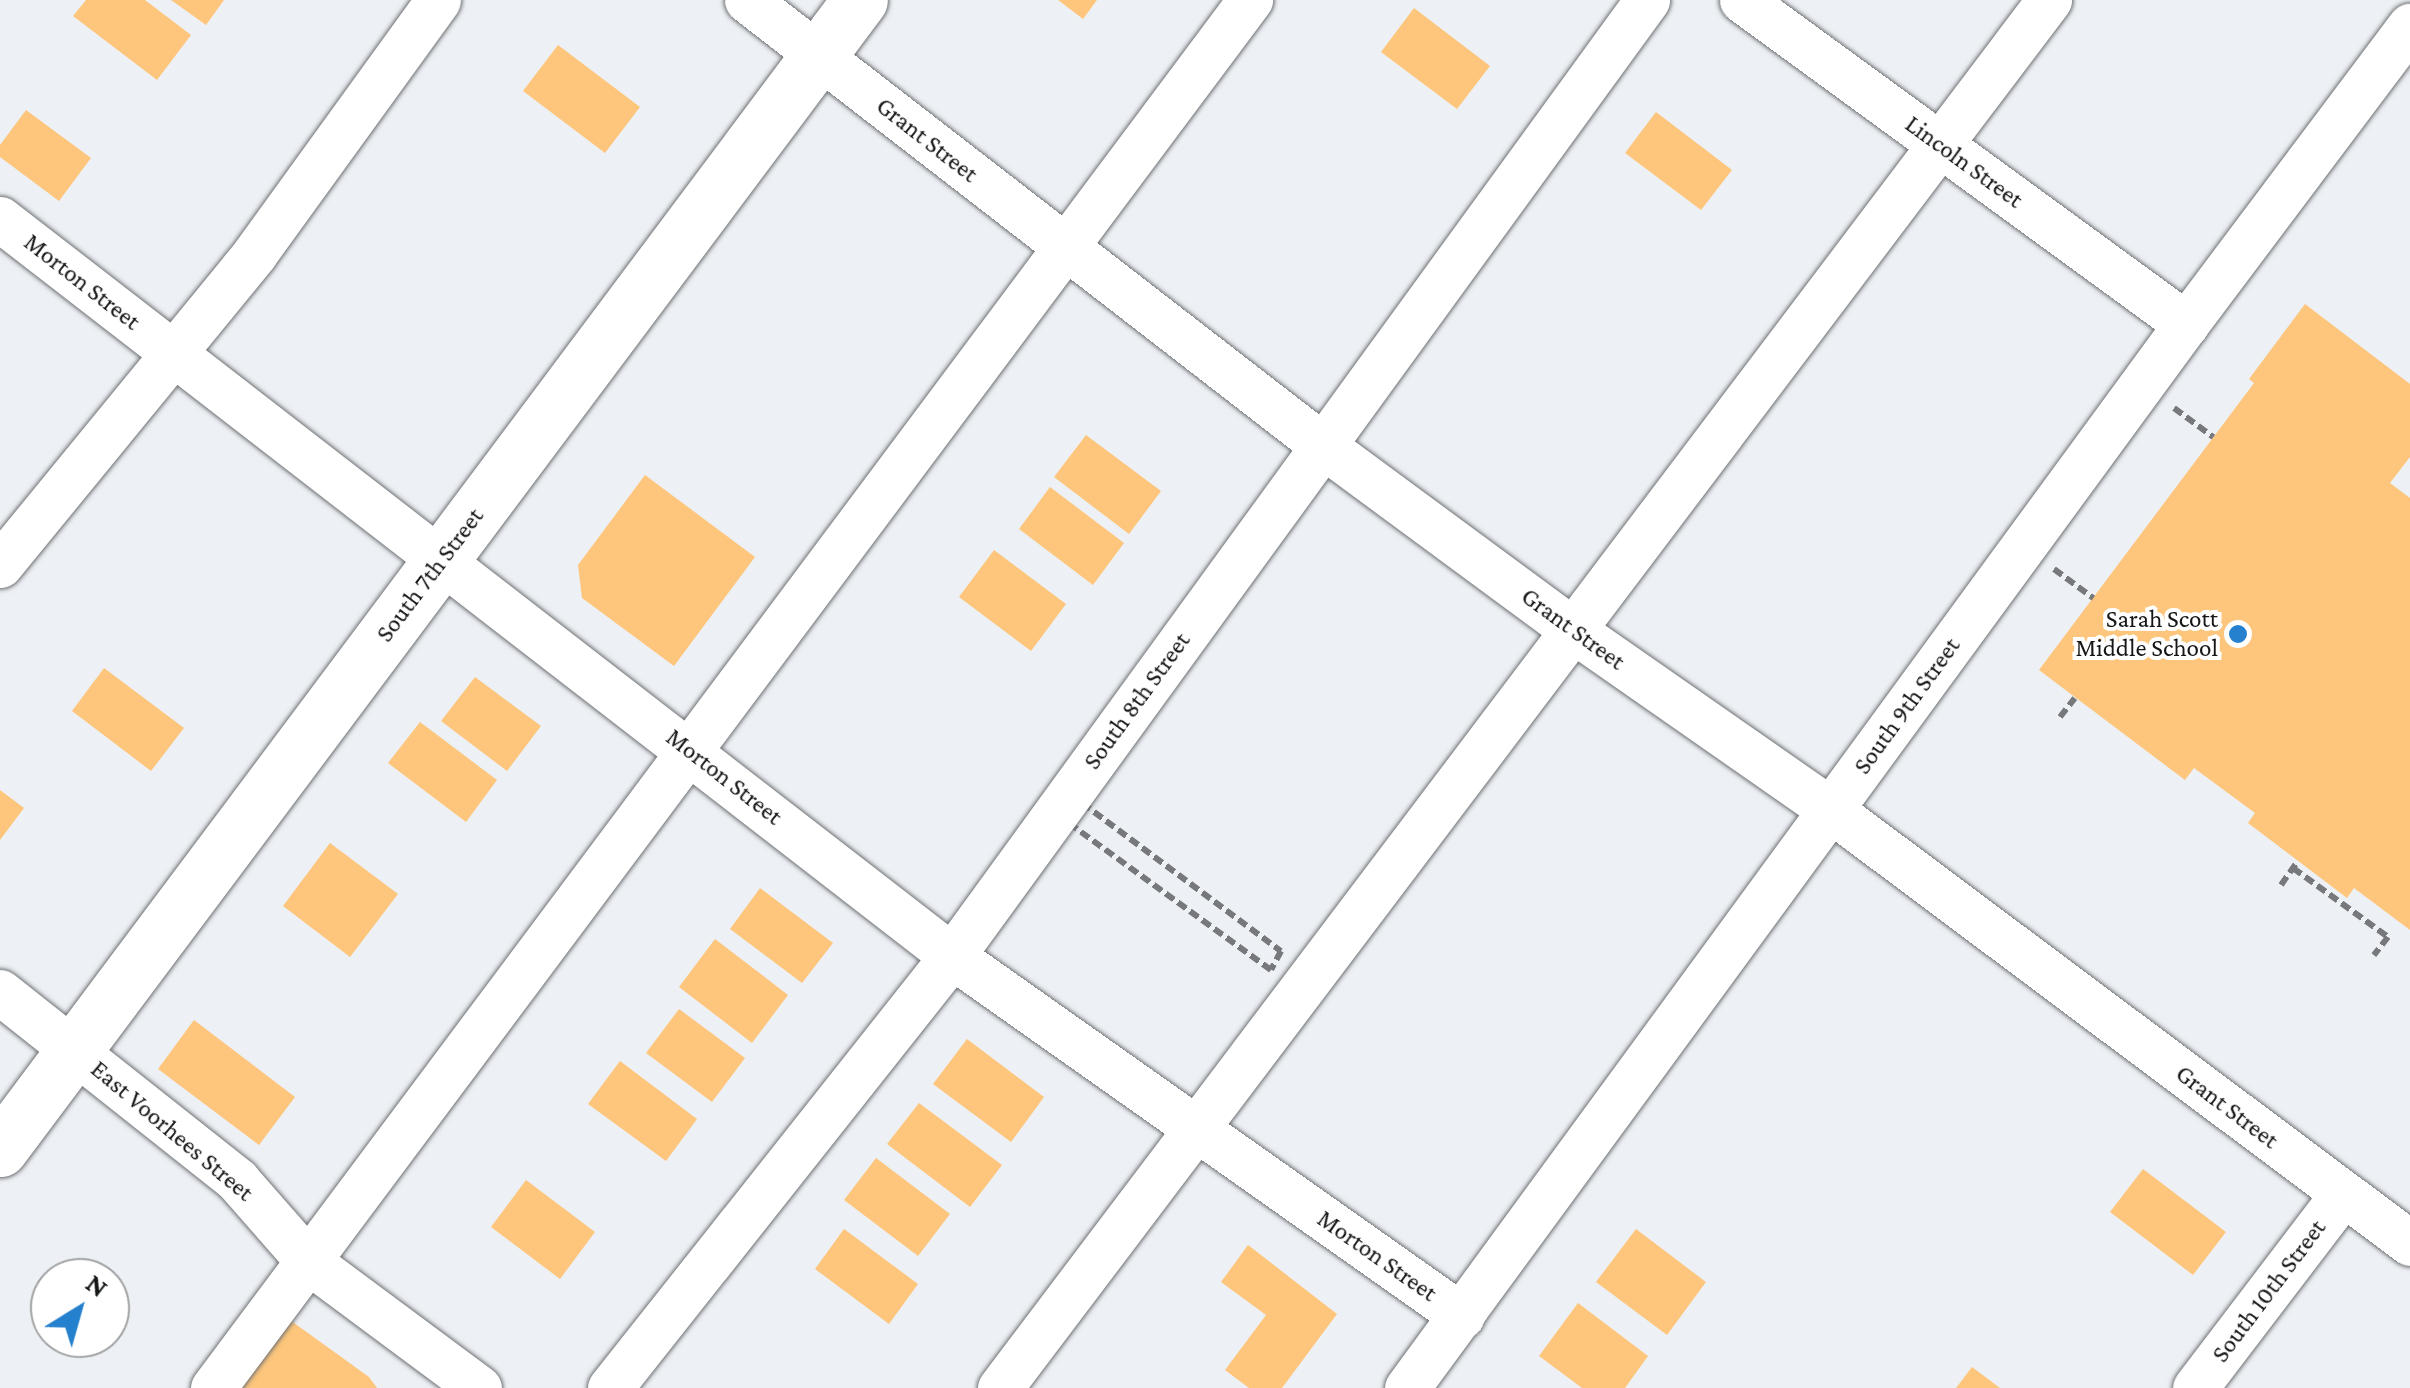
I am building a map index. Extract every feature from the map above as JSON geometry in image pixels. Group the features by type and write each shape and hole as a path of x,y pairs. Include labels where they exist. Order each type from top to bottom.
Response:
{"main road":[{"name":"South 7th Street","path":"0,1149 860,0"}],"street":[{"path":"0,566 255,254 438,0"},
{"name":"Grant Street","path":"747,0 1322,445 1570,628 1831,810 2410,1242"},
{"path":"212,1388 1250,0"},
{"name":"South 8th Street","path":"610,1388 952,956 1647,0"},
{"name":"Lincoln Street","path":"1742,0 2186,324"},
{"path":"1000,1388 1570,628 2049,0"},
{"name":"South 9th Street","path":"1407,1388 2186,324 2410,26"},
{"name":"Morton Street","path":"0,219 952,956 1462,1316"},
{"name":"East Voorhees Street","path":"0,992 237,1180 308,1261 479,1388"},
{"name":"South 10th Street","path":"2195,1388 2343,1194"}],"path":[{"path":"2060,718 2075,698"},
{"path":"1070,794 1281,951 1271,970 1062,818 1070,794"},
{"path":"2281,884 2296,864 2388,937 2374,955"}],"building":[{"path":"86,0 145,0 191,35 157,80 73,16"},
{"path":"171,0 224,0 206,25"},
{"path":"1058,0 1097,0 1083,19"},
{"path":"1414,8 1490,66 1457,109 1381,52"},
{"path":"558,45 640,107 605,153 523,91"},
{"path":"26,110 91,158 59,201 0,157 0,145"},
{"path":"1656,112 1732,170 1701,210 1625,153"},
{"name":"Sarah Scott Middle School","path":"2305,304 2410,384 2410,457 2390,483 2410,498 2410,930 2354,888 2347,898 2248,823 2255,813 2194,768 2185,780 2039,670 2254,383 2249,379"},
{"path":"1086,435 1161,491 1129,534 1054,477"},
{"path":"645,475 755,557 674,666 582,598 578,565"},
{"path":"1050,487 1124,543 1093,585 1019,529"},
{"path":"994,550 1066,604 1031,651 959,597"},
{"path":"104,668 184,728 151,771 72,711"},
{"path":"475,677 541,726 507,771 441,721"},
{"path":"420,722 497,780 466,822 388,763"},
{"path":"0,790 24,808 0,840"},
{"path":"330,843 398,894 350,957 283,906"},
{"path":"760,888 833,943 802,983 730,929"},
{"path":"715,939 788,995 752,1043 679,987"},
{"path":"679,1009 745,1058 712,1102 646,1053"},
{"path":"194,1020 295,1097 259,1145 158,1069"},
{"path":"967,1039 1044,1097 1011,1142 933,1084"},
{"path":"620,1061 697,1119 666,1161 588,1104"},
{"path":"919,1103 1002,1165 970,1207 887,1144"},
{"path":"876,1158 950,1214 918,1256 844,1200"},
{"path":"2143,1169 2226,1232 2193,1275 2110,1212"},
{"path":"526,1180 595,1232 560,1279 491,1227"},
{"path":"844,1229 918,1284 889,1324 815,1269"},
{"path":"1636,1229 1706,1282 1667,1335 1596,1282"},
{"path":"1248,1245 1337,1314 1282,1388 1249,1388 1225,1370 1266,1315 1221,1282"},
{"path":"1578,1303 1648,1356 1625,1388 1582,1388 1539,1356"},
{"path":"290,1320 369,1377 377,1388 241,1388"},
{"path":"1972,1367 2000,1388 1956,1388"}],"place":[{"name":"Sarah Scott Middle School","path":"2238,634"}]}
